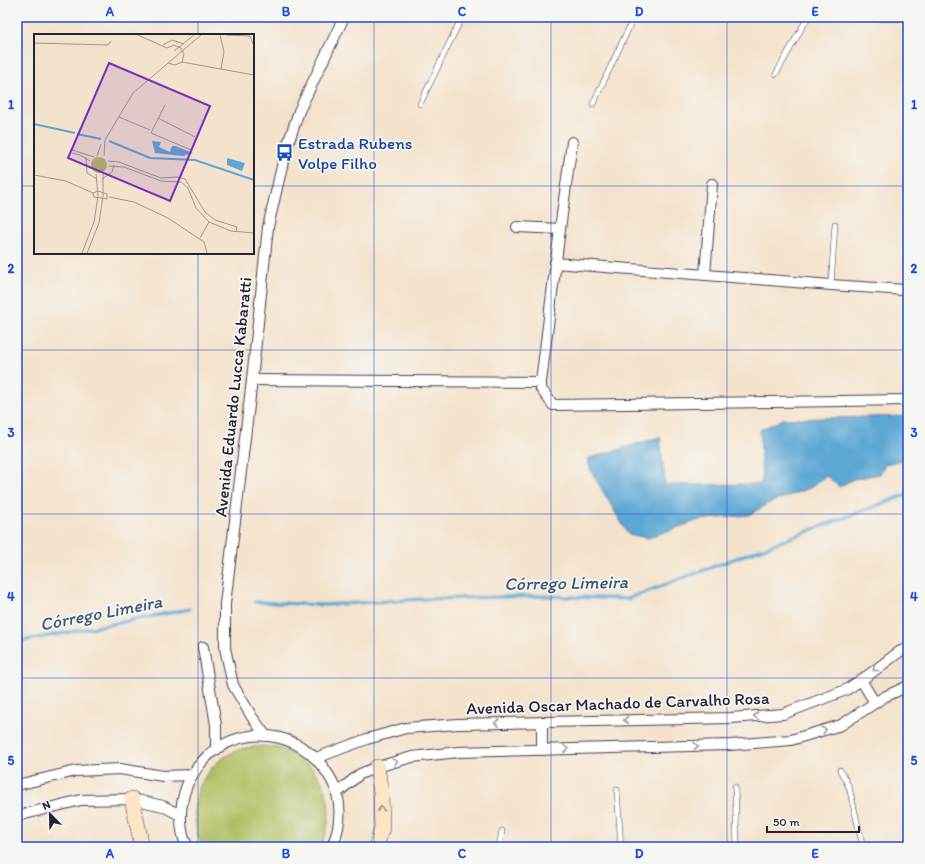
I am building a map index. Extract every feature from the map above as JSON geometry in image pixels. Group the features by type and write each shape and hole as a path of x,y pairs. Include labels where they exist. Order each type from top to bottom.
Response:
{"street":[{"name":"Avenida Eduardo Lucca Kabaratti","path":"266,736 252,717 233,685 225,648 225,604 252,380 268,227 286,152 299,111 344,17"},
{"path":"572,142 541,382 541,389 553,405 908,400"},
{"path":"705,276 712,184"},
{"path":"517,227 560,229"},
{"path":"556,263 705,276 906,290"},
{"path":"252,380 541,382"},
{"path":"203,648 216,725 216,750"},
{"name":"Avenida Oscar Machado de Carvalho Rosa","path":"316,758 367,739 406,728 458,724 731,718 783,714 846,690 899,652 908,648"},
{"path":"861,680 875,703"},
{"path":"337,793 360,774 377,767 412,757 458,752 730,745 791,740 841,725 884,697 908,686"},
{"path":"542,722 542,750"},
{"path":"188,847 183,836 180,815 183,795 191,775 204,759 220,746 239,738 260,735 281,738 300,746 316,758 329,774 337,793 340,814 337,835 332,847"},
{"path":"376,847 382,828 381,794 377,767"},
{"path":"17,785 76,771 120,769 163,776 191,775"},
{"path":"17,816 81,800 132,799 163,806 180,815"},
{"path":"132,799 142,847"}],"lane":[{"path":"420,104 462,17"},
{"path":"592,104 634,17"},
{"path":"776,74 808,17"},
{"path":"862,17 896,19 906,17"},
{"path":"831,285 835,224"},
{"path":"840,770 849,787 863,847"},
{"path":"735,787 737,847"},
{"path":"618,790 621,847"},
{"path":"499,847 502,830"}],"green space":[{"path":"262,746 281,749 298,756 310,765 319,777 325,790 329,818 326,833 320,847 203,847 197,833 195,803 205,776 226,756 241,749"}],"water":[{"path":"908,416 908,459 885,464 880,474 853,479 840,487 826,476 810,488 769,503 749,515 699,520 648,538 628,534 591,471 587,459 660,437 665,485 762,484 760,430 783,419"}],"waterway":[{"name":"Córrego Limeira","path":"255,602 325,605 423,599 543,596 627,599 908,494"},
{"name":"Córrego Limeira","path":"17,642 190,609"}],"place":[{"name":"Estrada Rubens Volpe Filho","path":"285,153"}]}
